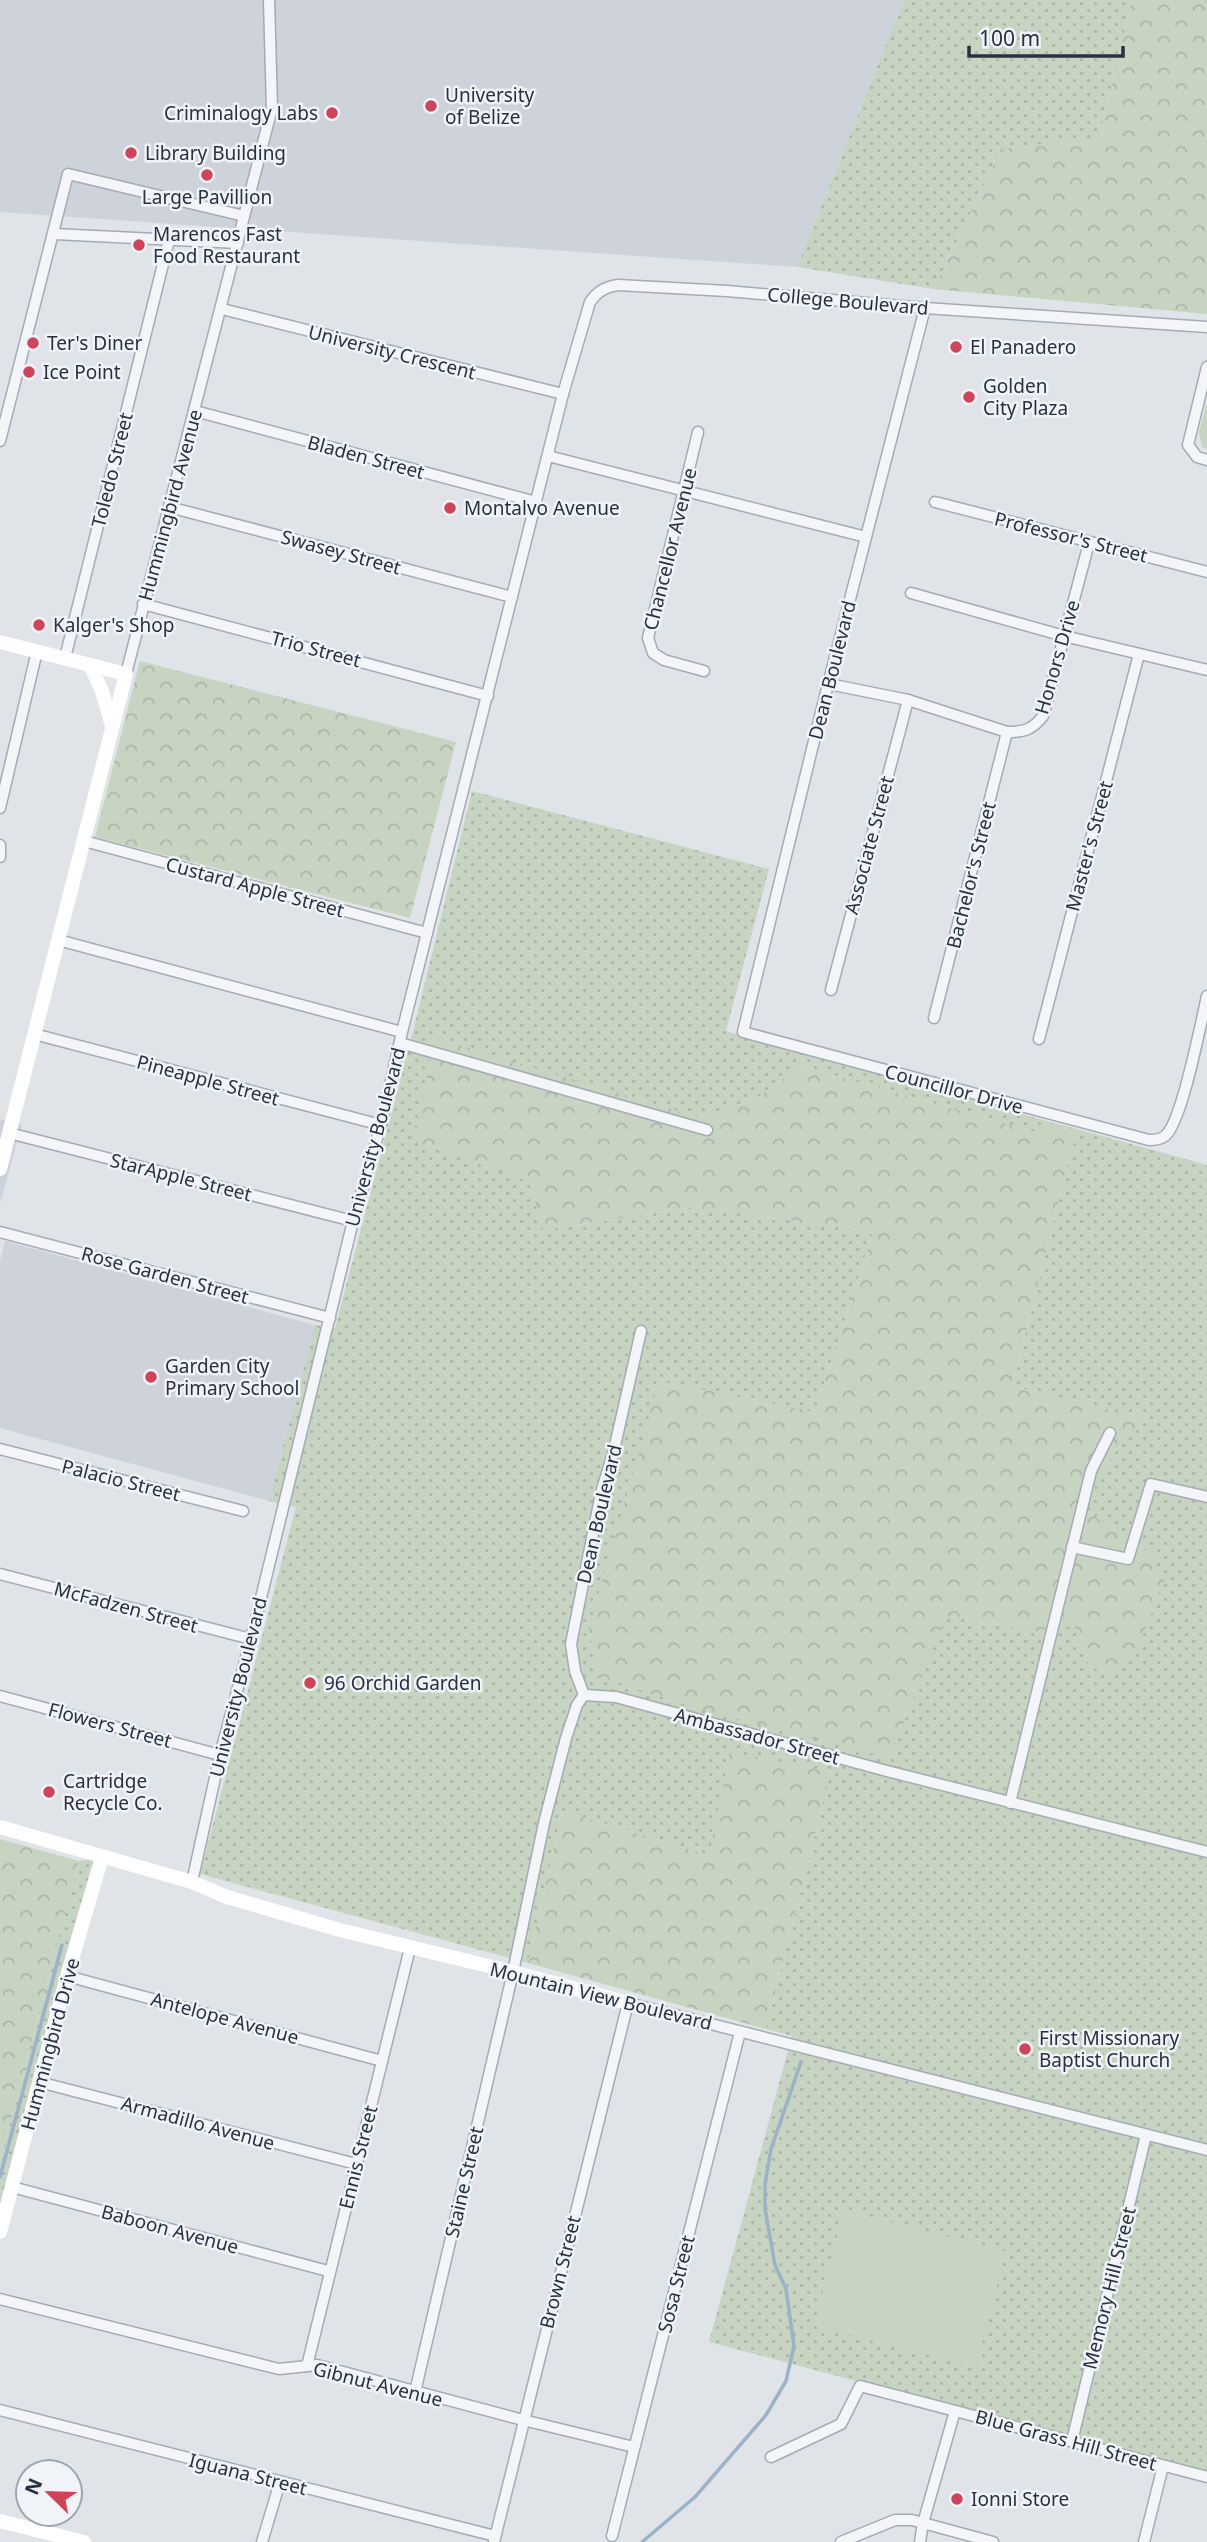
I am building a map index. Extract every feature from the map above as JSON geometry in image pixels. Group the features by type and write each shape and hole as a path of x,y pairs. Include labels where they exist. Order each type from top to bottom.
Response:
{"street":[{"name":"Hummingbird Avenue","path":"0,1169 272,108 270,0"},
{"path":"0,441 68,174 244,216"},
{"path":"54,234 238,243"},
{"name":"Toledo Street","path":"65,658 169,240"},
{"name":"College Boulevard","path":"563,394 590,302 597,292 618,285 1207,327"},
{"name":"Dean Boulevard","path":"743,1032 926,308"},
{"name":"University Crescent","path":"222,309 563,394"},
{"path":"1207,367 1188,445 1197,457 1207,460"},
{"name":"University Boulevard","path":"192,1882 220,1755 353,1221 382,1125 402,1032 563,394"},
{"name":"Bladen Street","path":"195,411 536,502"},
{"name":"Chancellor Avenue","path":"698,432 648,638 653,653 664,660 704,671"},
{"path":"548,456 866,537"},
{"name":"Professor's Street","path":"935,502 1207,572"},
{"name":"Swasey Street","path":"169,507 513,597"},
{"name":"Honors Drive","path":"1007,733 1023,732 1034,727 1043,716 1089,543"},
{"path":"911,593 1064,636 1207,670"},
{"name":"Trio Street","path":"143,604 488,695"},
{"path":"0,642 126,674"},
{"path":"0,808 37,651"},
{"name":"Master's Street","path":"1039,1039 1139,654"},
{"path":"90,665 102,691 112,728"},
{"path":"829,684 908,700 1007,733"},
{"name":"Associate Street","path":"831,990 908,700"},
{"name":"Bachelor's Street","path":"934,1018 1007,733"},
{"name":"Custard Apple Street","path":"83,841 427,933"},
{"path":"0,845 0,857"},
{"path":"58,940 402,1032"},
{"name":"Councillor Drive","path":"743,1032 1149,1140 1165,1136 1178,1114 1207,996"},
{"name":"Pineapple Street","path":"34,1034 382,1125"},
{"path":"400,1043 707,1130"},
{"name":"StarApple Street","path":"9,1133 353,1221"},
{"name":"Rose Garden Street","path":"0,1232 330,1318"},
{"name":"Dean Boulevard","path":"584,1695 575,1671 571,1644 601,1493 614,1450 641,1331"},
{"path":"1010,1802 1091,1471 1110,1433"},
{"name":"Palacio Street","path":"0,1449 243,1511"},
{"path":"1072,1547 1128,1559 1151,1484 1207,1497"},
{"name":"McFadzen Street","path":"0,1574 251,1639"},
{"path":"513,1972 544,1823 566,1738 577,1705 584,1695"},
{"name":"Ambassador Street","path":"584,1695 616,1697 883,1770 1207,1852"},
{"name":"Flowers Street","path":"0,1696 220,1755"},
{"name":"Mountain View Boulevard","path":"0,1828 192,1882 227,1897 411,1948 1207,2150"},
{"name":"Hummingbird Drive","path":"0,2232 67,1976 102,1857"},
{"name":"Ennis Street","path":"307,2365 328,2271 411,1948"},
{"name":"Staine Street","path":"415,2392 513,1972"},
{"name":"Antelope Avenue","path":"67,1976 383,2061"},
{"name":"Brown Street","path":"495,2539 628,2003"},
{"name":"Sosa Street","path":"612,2536 740,2032"},
{"name":"Armadillo Avenue","path":"39,2082 356,2164"},
{"name":"Memory Hill Street","path":"1072,2441 1146,2134"},
{"name":"Baboon Avenue","path":"12,2187 328,2271"},
{"name":"Gibnut Avenue","path":"0,2299 279,2369 317,2365 634,2447"},
{"path":"771,2457 841,2424 860,2386 956,2411"},
{"name":"Iguana Street","path":"0,2410 495,2539"},
{"name":"Blue Grass Hill Street","path":"920,2542 923,2523 956,2411 1207,2477"},
{"path":"1144,2542 1163,2466"},
{"path":"262,2542 279,2482"},
{"path":"841,2542 895,2520 912,2520 993,2542"},
{"path":"0,2521 84,2542"}],"shaded area":[{"name":"University of Belize","path":"0,0 904,0 797,267 0,212"},
{"path":"0,1119 22,1124 0,1204"},
{"name":"Garden City Primary School","path":"5,1241 315,1325 269,1501 0,1428 0,1261"}],"green space":[{"path":"904,0 1132,0 1099,138 1001,149 934,289 797,267"},
{"path":"1132,0 1207,0 1207,314 934,289 1001,149 1099,137"},
{"path":"1207,402 1207,449 1202,447 1199,432"},
{"path":"140,661 456,742 410,918 95,837"},
{"path":"472,791 769,869 726,1031 1054,1123 1042,1134 801,1066 753,1101 698,1117 435,1039 413,1141 530,1181 544,1230 695,1207 873,1232 815,1412 946,1616 1039,1632 1075,1625 1090,1667 1152,1555 1085,1510 1101,1474 1128,1432 1145,1418 1012,1386 1077,1129 1207,1165 1207,2474 709,2342 792,2036 766,2029 831,1771 709,1855 562,1811 528,1963 200,1874 296,1507 269,1501 315,1325 335,1328 413,1031"},
{"path":"435,1038 698,1117 753,1101 801,1066 1042,1134 1054,1123 1077,1129 1012,1386 1145,1418 1117,1449 1085,1510 1152,1555 1164,1580 1136,1653 1117,1675 1090,1667 1074,1625 1039,1632 946,1616 890,1758 692,1707 597,1676 589,1628 659,1381 815,1412 873,1232 695,1207 543,1230 529,1181 412,1141"},
{"path":"730,1752 831,1771 766,2029 528,1963 562,1811 709,1855"},
{"path":"0,1839 79,1861 0,2160"},
{"path":"102,1857 0,2232 0,2160 79,1861"},
{"path":"0,1931 11,1934 4,1960 0,1959"},
{"path":"844,2210 1006,2251 976,2367 814,2326"}],"waterway":[{"path":"0,2177 62,1945"},
{"path":"642,2542 695,2497 766,2415 786,2381 794,2346 786,2289 775,2265 765,2209 765,2184 771,2149 801,2062"}],"place":[{"name":"University of Belize","path":"431,106"},
{"name":"Criminalogy Labs","path":"332,113"},
{"name":"Library Building","path":"131,153"},
{"name":"Large Pavillion","path":"207,175"},
{"name":"Marencos Fast Food Restaurant","path":"139,245"},
{"name":"Ter's Diner","path":"33,343"},
{"name":"El Panadero","path":"956,347"},
{"name":"Ice Point","path":"29,372"},
{"name":"Golden City Plaza","path":"969,397"},
{"name":"Montalvo Avenue","path":"450,508"},
{"name":"Kalger's Shop","path":"39,625"},
{"name":"Garden City Primary School","path":"151,1377"},
{"name":"96 Orchid Garden","path":"310,1683"},
{"name":"Cartridge Recycle Co.","path":"49,1792"},
{"name":"First Missionary Baptist Church","path":"1025,2049"},
{"name":"Ionni Store","path":"957,2499"}]}
